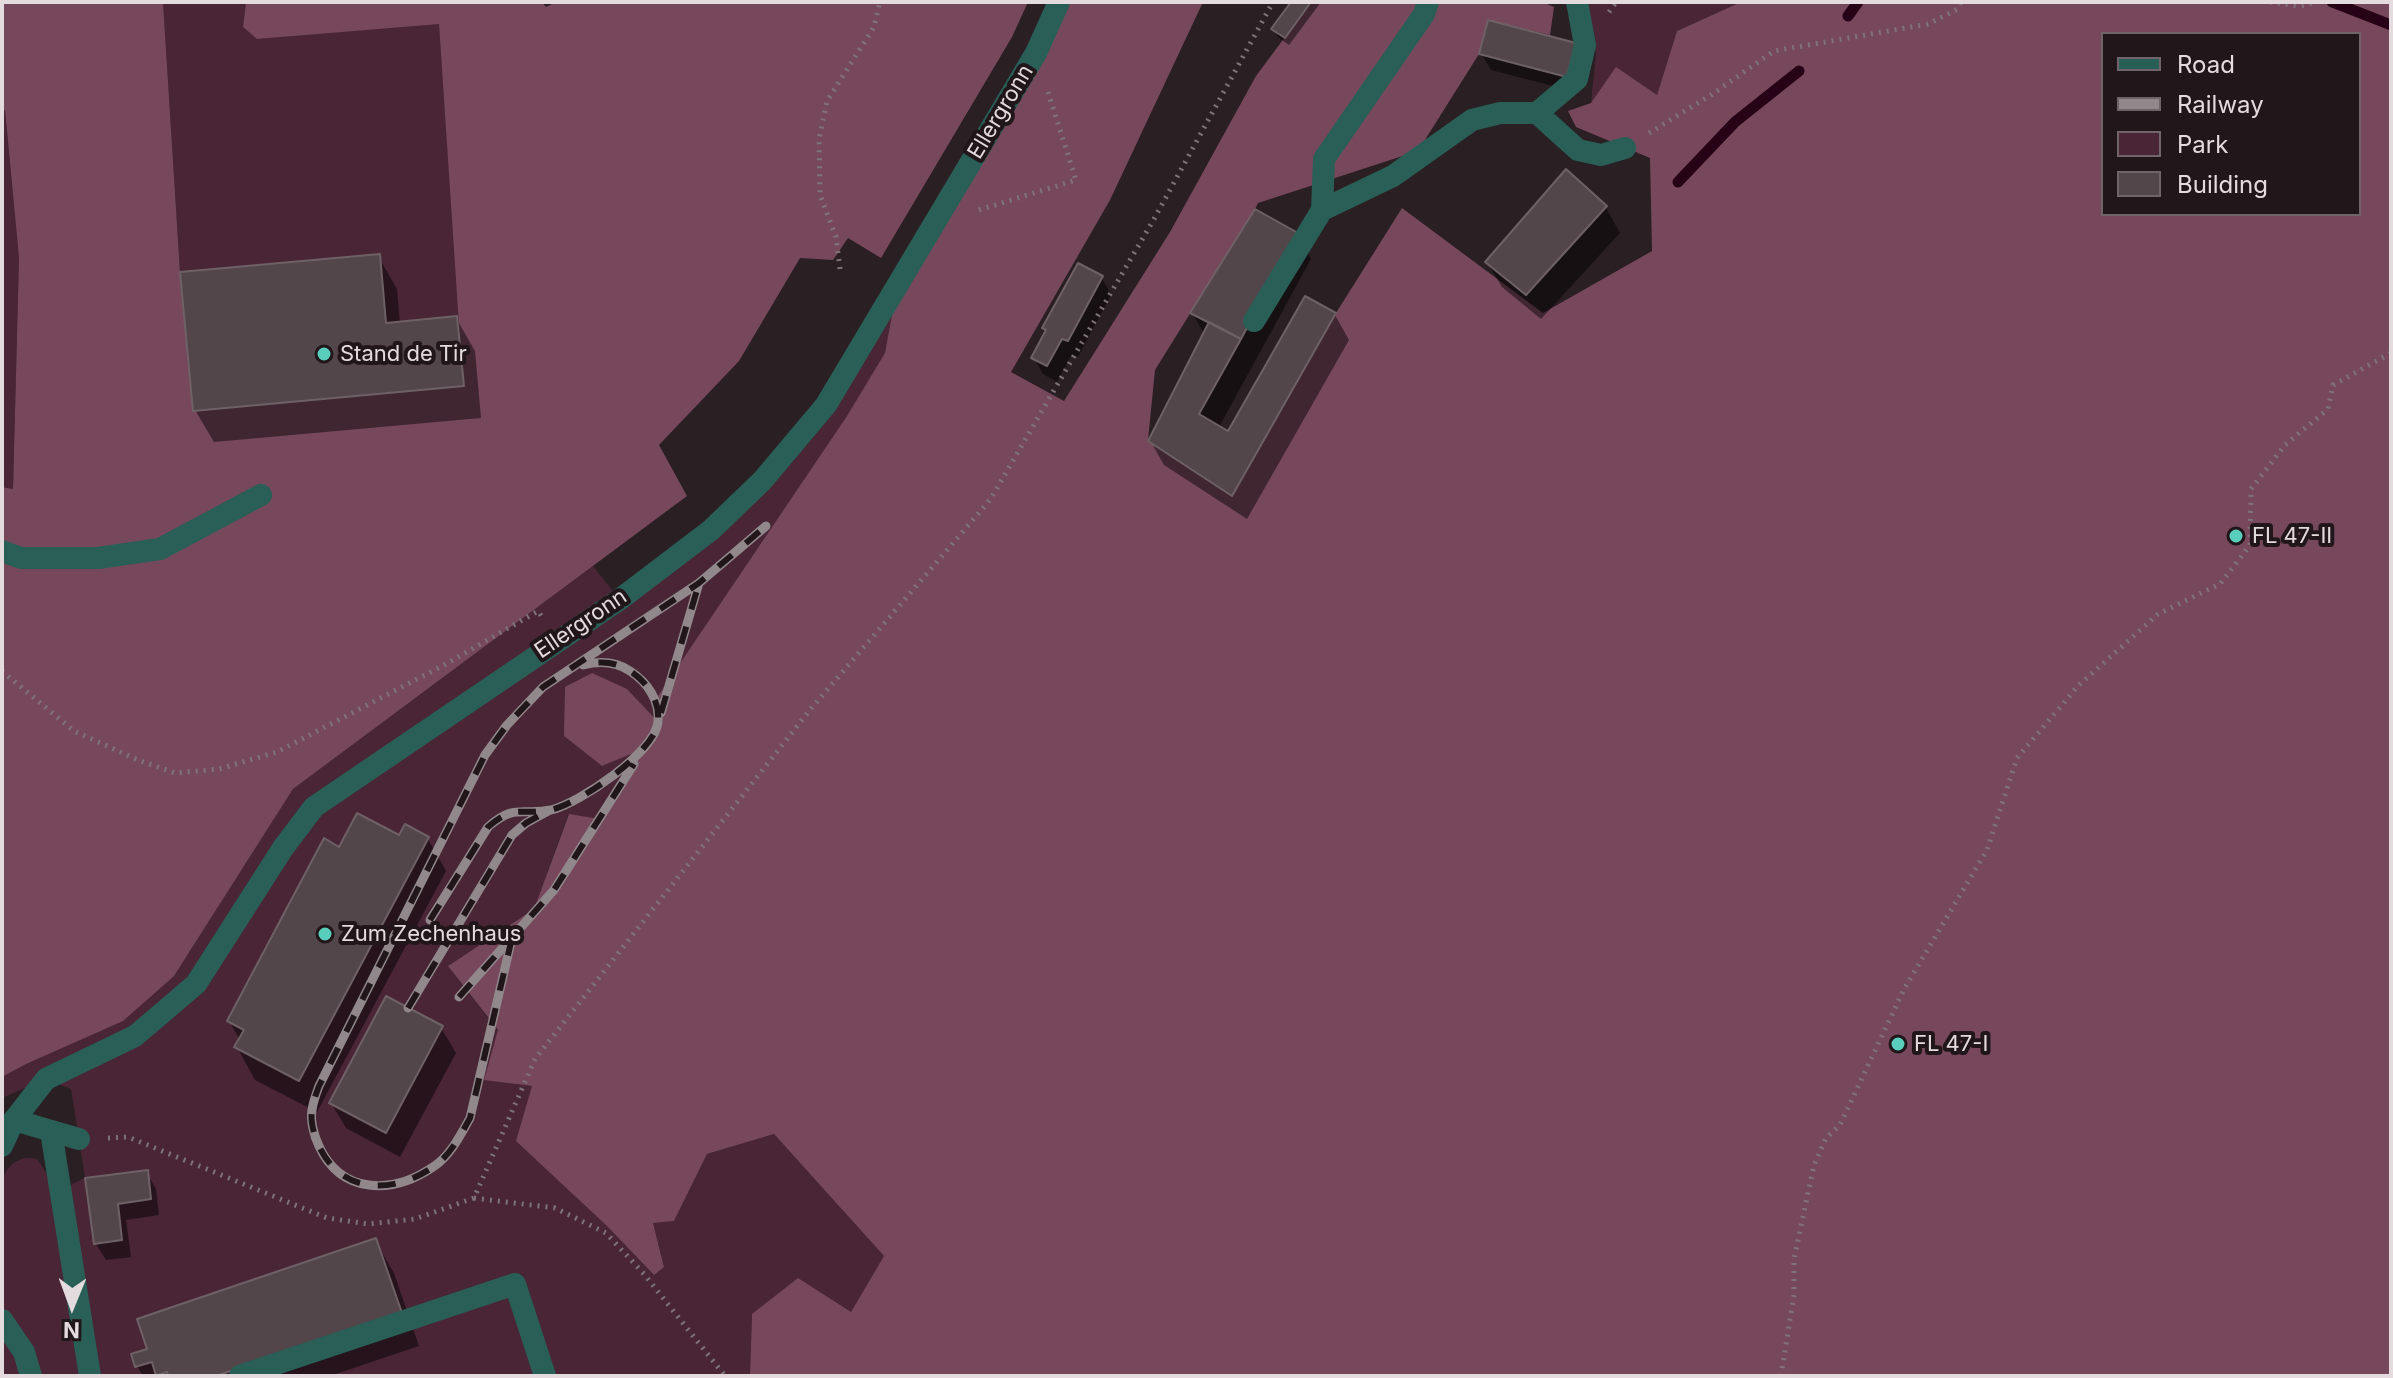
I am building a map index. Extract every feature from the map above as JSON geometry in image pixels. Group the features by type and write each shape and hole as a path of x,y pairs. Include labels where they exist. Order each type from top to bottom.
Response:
{"street":[{"name":"Ellergronn","path":"2,1146 8,1120 46,1079 135,1036 196,984 283,848 314,807 619,600 711,530 762,481 826,405 1036,53 1059,2"},
{"path":"1254,321 1322,210 1324,159 1424,14 1428,2"},
{"path":"1322,210 1393,176 1472,120 1500,113 1537,113 1577,79 1585,45 1577,2"},
{"path":"1537,113 1578,150 1601,155 1625,148"},
{"path":"2,551 21,558 98,558 160,549 261,495"},
{"path":"8,1120 79,1139"},
{"path":"51,1131 90,1376"},
{"path":"240,1376 515,1284 545,1376"},
{"path":"2,1320 24,1352 31,1376"}],"path":[{"path":"840,269 836,237 820,195 819,139 827,101 874,27 880,2"},
{"path":"474,1198 535,1059 809,711 990,500 1154,219 1273,2"},
{"path":"1625,148 1711,95 1774,51 1928,24 1958,9 1961,2"},
{"path":"2270,2 2300,6 2315,2"},
{"path":"933,224 1076,180 1036,53"},
{"path":"1781,1376 1794,1295 1794,1259 1814,1165 1826,1138 1840,1125 1904,989 1987,850 2017,758 2078,686 2158,614 2220,584 2250,545 2251,489 2285,445 2328,409 2329,392 2333,385 2391,353"},
{"path":"2,671 74,731 175,773 219,769 277,752 444,665 538,611 558,640"},
{"path":"79,1139 128,1137 327,1218 368,1224 415,1219 474,1198 555,1208 606,1233 644,1274 725,1376"}],"green space":[{"path":"163,2 246,2 243,27 257,39 439,23 464,386 193,411 180,272"},
{"path":"1587,2 1741,2 1677,31 1657,95 1591,103 1596,54"},
{"path":"2,110 5,110 19,258 13,489 2,487"},
{"path":"897,288 886,353 658,724 627,689 564,736 602,766 644,748 600,819 568,815 534,909 448,966 498,1031 533,1086 606,1225 653,1274 664,1266 653,1223 674,1221 707,1154 774,1134 885,1257 851,1312 752,1314 750,1376 2,1376 2,1179 8,1169 25,1158 37,1159 63,1197 72,1184 85,1178 71,1089 46,1079 2,1098 2,1077 174,976 293,789 593,566 619,599 762,481"}],"shaded area":[{"path":"2,2 163,2 180,272 193,410 463,385 439,24 257,39 243,27 246,2 542,2 546,7 556,2 1028,2 1012,37 881,258 848,238 833,260 800,258 739,361 659,445 687,496 293,789 174,976 123,1021 2,1077 2,487 13,489 19,258 5,110 2,110"},
{"path":"1059,2 1203,2 1110,200 1011,372 1064,401 1170,232 1256,76 1311,2 1542,2 1554,7 1550,35 1488,20 1479,54 1418,151 1258,203 1155,370 1148,440 1232,495 1336,313 1402,208 1543,313 1652,251 1650,158 1576,127 1568,111 1591,103 1616,67 1657,95 1677,31 1741,2 2391,2 2391,1376 750,1376 752,1314 798,1278 851,1312 884,1256 774,1134 707,1154 674,1221 653,1223 664,1267 654,1275 606,1225 516,1141 532,1086 484,1080 498,1030 448,966 534,909 569,814 600,819 643,749 602,766 564,736 565,687 592,673 627,689 658,722 656,699 847,416 885,353 897,288"}],"building":[{"path":"1291,2 1311,2 1285,38 1271,29"},
{"path":"1488,20 1576,43 1567,77 1479,54"},
{"path":"1566,169 1607,206 1526,295 1485,262"},
{"path":"1255,209 1298,233 1241,339 1190,313"},
{"name":"Stand de Tir","path":"380,254 386,323 457,316 464,386 193,411 180,272"},
{"path":"1078,263 1103,276 1068,341 1062,339 1047,366 1031,358 1046,330 1042,328"},
{"path":"1305,296 1336,313 1232,496 1148,441 1209,322 1241,339 1199,414 1228,431"},
{"name":"Zum Zechenhaus","path":"357,813 399,835 405,824 429,837 299,1081 234,1047 244,1030 227,1021 324,838 339,847"},
{"path":"386,996 443,1026 386,1133 329,1103"},
{"path":"148,1170 151,1199 118,1204 122,1240 94,1244 85,1178"},
{"path":"376,1238 402,1313 216,1376 168,1376 167,1372 156,1376 152,1362 135,1367 131,1354 147,1349 137,1319"}],"waterway":[{"path":"1848,16 1858,2"},
{"path":"2332,2 2391,25"},
{"path":"1678,182 1735,122 1799,71"}],"railway":[{"path":"512,938 470,1118 454,1145 433,1167 401,1182 369,1185 340,1173 319,1146 312,1123 313,1104 319,1086 485,755 507,725 543,687 699,583 766,526"},
{"path":"661,713 699,583"},
{"path":"430,920 488,827 505,815 551,810 580,798 614,775 654,734 658,722 657,706 651,692 636,675 613,664 583,665"},
{"path":"459,997 554,890 634,764"},
{"path":"408,1008 512,835 548,811"}],"place":[{"name":"Stand de Tir","path":"324,354"},
{"name":"FL 47-II","path":"2236,536"},
{"name":"Zum Zechenhaus","path":"325,934"},
{"name":"FL 47-I","path":"1898,1044"}]}
